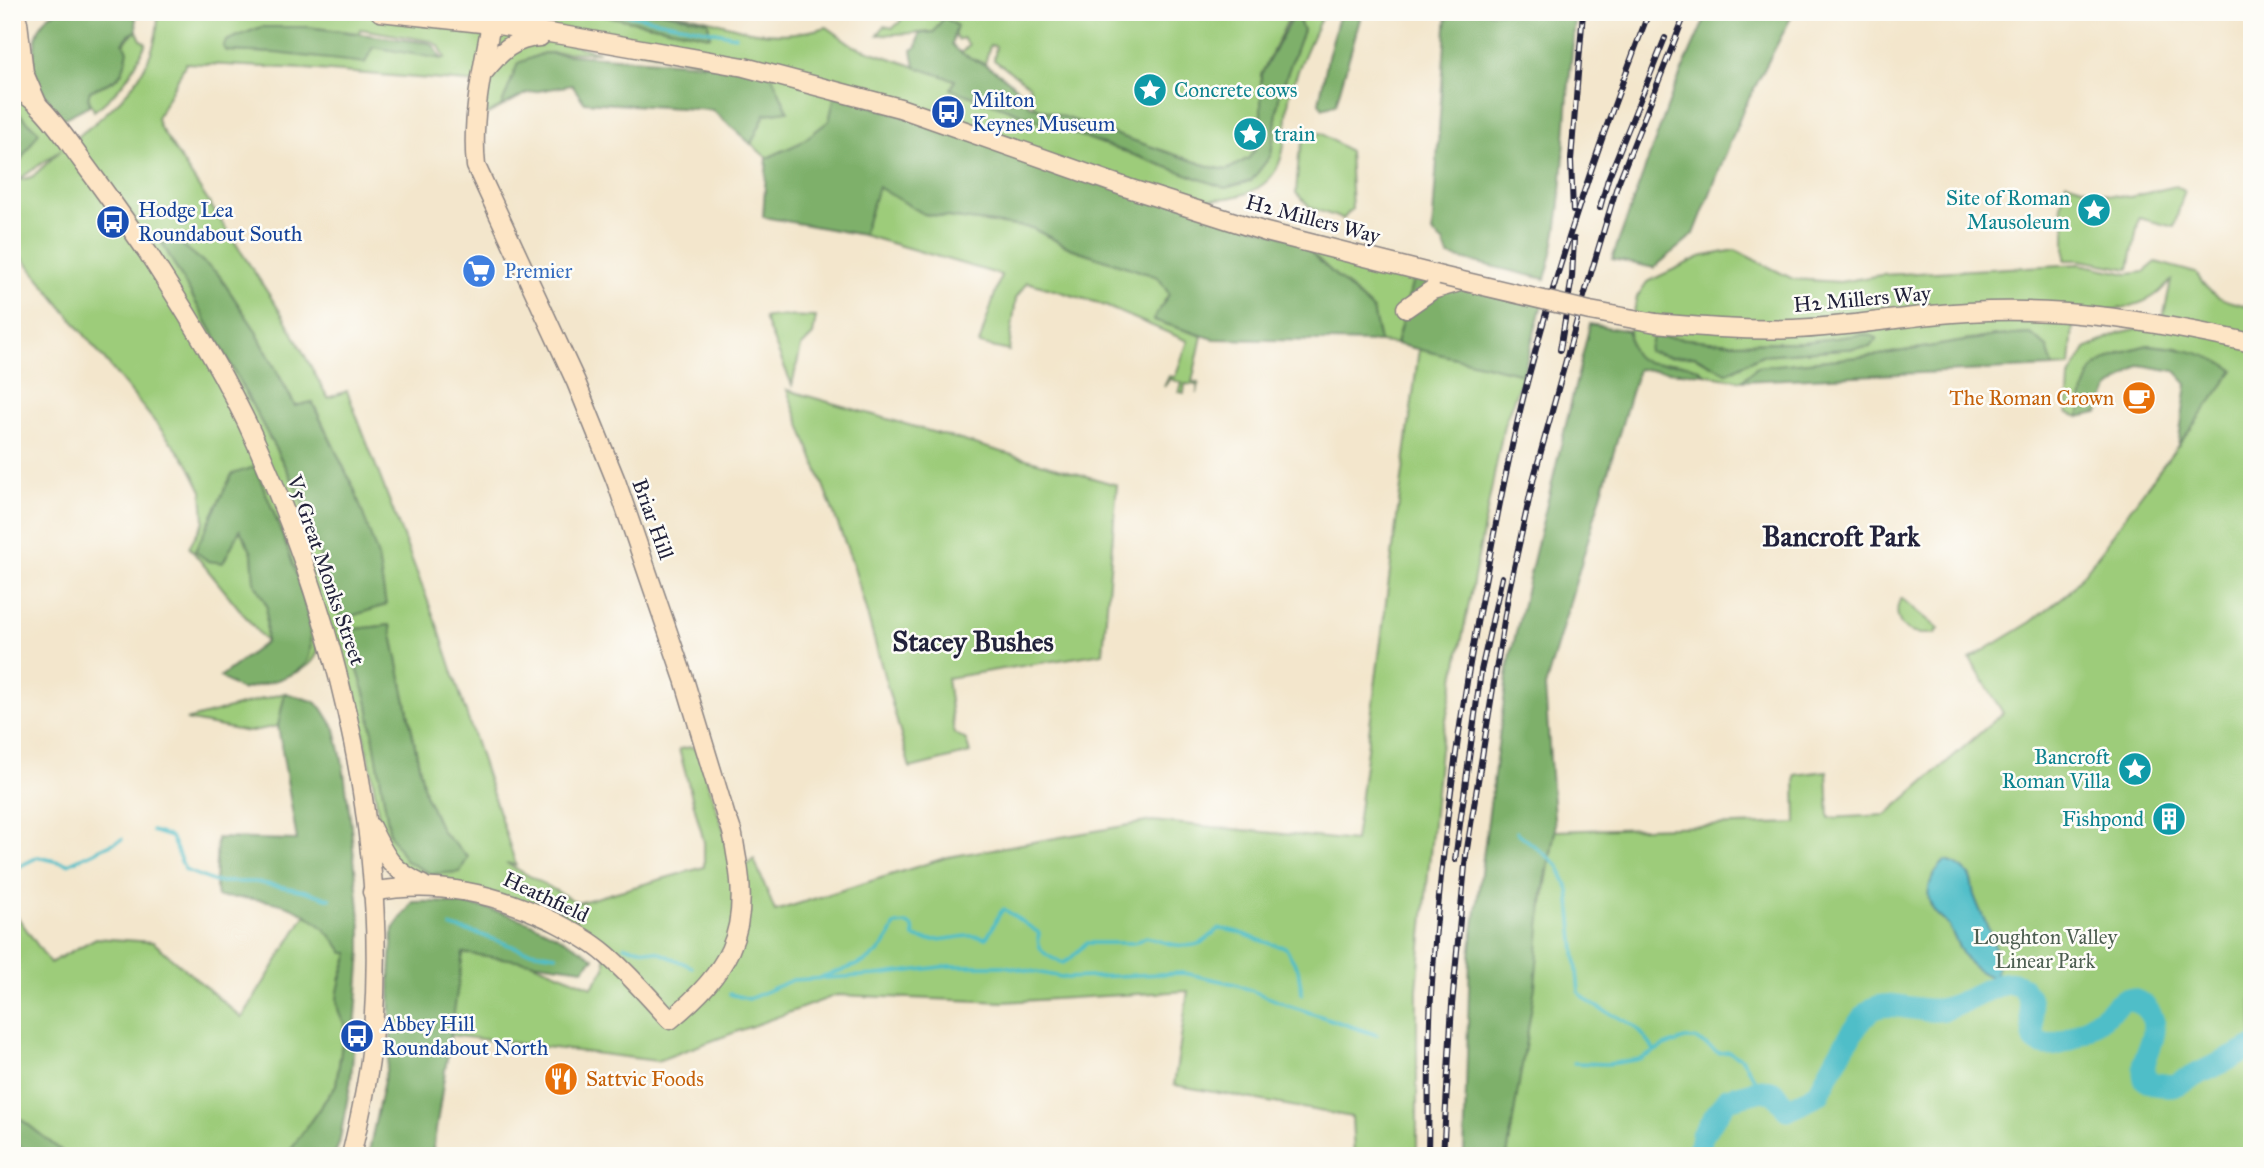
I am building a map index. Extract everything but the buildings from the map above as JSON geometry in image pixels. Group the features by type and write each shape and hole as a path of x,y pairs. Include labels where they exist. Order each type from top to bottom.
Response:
{"street":[{"name":"H2 Millers Way","path":"380,12 491,24 744,67 900,108 1128,188 1266,232 1590,311 1656,323 1733,331 1784,330 1968,312 2074,312 2162,323 2252,343"},
{"name":"V5 Great Monks Street","path":"17,22 24,73 38,104"},
{"name":"Briar Hill","path":"491,24 474,144 476,166 576,382 616,481 684,679 726,817 733,828 741,897 736,935 719,973 696,999 670,1020"},
{"path":"482,74 505,48 524,38 568,36"},
{"name":"V5 Great Monks Street","path":"12,85 38,104 122,214 204,344 257,445 291,526 321,614 347,714 365,815 374,928 374,980 368,1073 351,1156"},
{"path":"1406,308 1432,290 1463,281"},
{"path":"365,815 391,863 402,875 426,886"},
{"name":"Heathfield","path":"372,892 426,886 484,894 512,902 572,931 606,954 670,1020"}],"green space":[{"path":"56,12 135,12 137,31 129,35 123,43 128,50 121,73 90,91 90,105 61,120 40,87 34,68 34,49 43,22"},
{"path":"158,12 585,12 710,36 708,21 659,12 684,14 774,34 827,27 854,46 955,80 952,89 1225,188 1251,181 1271,155 1279,97 1303,30 1295,12 1323,14 1290,94 1283,150 1275,171 1256,189 1217,199 1190,200 835,96 829,121 800,143 767,158 751,144 765,114 787,111 771,74 500,27 599,52 544,53 519,63 501,107 476,120 479,83 305,69 186,63 157,118 159,126 285,319 328,398 347,391 439,630 516,865 506,863 578,903 704,867 704,842 679,749 691,747 697,749 726,837 734,875 754,859 775,911 948,857 1152,821 1355,841 1419,348 1523,374 1504,425 1440,750 1417,989 1417,1156 1354,1156 1352,1117 1174,1085 1188,991 1004,1002 837,995 657,1061 449,1035 463,953 528,961 592,987 605,968 605,954 572,931 402,875 382,837 356,696 339,646 321,618 316,656 305,668 284,677 305,663 310,625 284,537 255,467 240,529 252,553 254,581 267,606 266,642 189,547 204,521 202,491 188,463 12,245 12,182 32,177 62,149 21,178 12,180 12,164 18,164 39,132 12,107 12,88 69,143 102,117 131,88 151,53","holes":["261,27 308,27 359,33 360,29 431,41 439,46 445,58 373,47 274,53 227,51 226,41","162,243 196,258 218,274 254,328 296,407 313,403 355,491 386,605 341,619 299,493","390,625 425,794 442,832 468,857 390,835 367,699 345,630"]},
{"path":"585,12 659,12 708,21 710,36"},
{"path":"903,12 1292,12 1261,75 1261,139 1249,158 1227,170 1211,167 1034,107 1029,85 994,60 996,46 990,45 985,64 960,54 969,45 963,38 958,40 945,18 934,32 878,35 884,26 893,28 900,22"},
{"path":"1295,12 1303,30 1279,97 1271,155 1251,181 1225,188 951,89 955,80 915,67 912,50 917,47 919,34 934,32 944,17 957,26 952,44 955,48 1003,76 1029,105 1211,167 1227,170 1249,158 1261,141 1261,75"},
{"path":"1340,12 1362,12 1336,104 1323,108 1319,103"},
{"path":"1447,12 1576,12 1560,203 1545,279 1448,256 1443,242 1432,233"},
{"path":"1708,12 1794,12 1744,108 1694,234 1654,268 1612,259 1674,89"},
{"path":"261,27 308,27 429,43 435,47 441,59 373,47 365,63 227,51 223,47 226,41"},
{"path":"137,31 141,40 146,43 136,63 118,89 94,111 88,97 90,91 119,77 124,45"},
{"path":"544,53 744,67 771,74 788,111 765,114 751,144 712,110 584,102 572,85 527,93 501,107 518,63"},
{"path":"835,95 1297,240 1373,310 1380,342 1214,339 1153,320 1169,294 1158,277 1070,248 1032,228 924,214 878,187 863,235 763,217 767,158 800,143 829,121"},
{"path":"12,107 39,132 18,164 12,164"},
{"path":"1321,133 1349,151 1352,209 1343,219 1311,208 1296,193 1299,155 1305,135"},
{"path":"2066,182 2109,195 2130,197 2176,186 2184,192 2174,227 2139,218 2129,269 2065,260 2065,230 2061,205"},
{"path":"877,186 924,214 1032,228 1070,248 1158,277 1169,294 1153,320 1202,336 1192,382 1199,383 1197,394 1197,385 1185,384 1184,393 1179,392 1182,383 1170,379 1164,387 1169,376 1175,377 1188,341 1098,303 1027,282 1016,298 1009,351 979,344 1001,275 863,235"},
{"path":"175,239 218,274 254,328 295,406 312,402 355,491 378,557 386,605 342,619 299,493 162,243"},
{"path":"1297,240 1416,269 1396,344 1380,342 1373,310"},
{"name":"Loughton Valley Linear Park","path":"1735,250 1793,279 1840,282 1881,275 2080,264 2129,274 2144,272 2156,262 2196,273 2213,294 2252,307 2252,1151 2195,1156 1507,1156 1555,831 1796,823 1795,775 1827,771 1829,818 1886,815 2003,713 1970,659 2031,622 2069,592 2234,370 2178,348 2148,345 2118,353 2084,392 2079,417 2067,413 2069,378 2086,349 2118,333 2162,323 2171,281 2154,296 2137,304 2104,311 2074,312 2070,366 2053,367 2047,347 2031,334 1995,336 1879,355 1757,367 1742,381 1705,374 1700,369 1672,363 1649,365 1638,359 1631,350 1629,336 1637,297 1647,282 1700,257","holes":["1866,334 1870,347 1762,355 1727,373 1654,336 1732,343 1804,342"]},
{"path":"1416,269 1543,301 1523,374 1396,344"},
{"path":"816,317 813,335 801,347 792,385 764,318"},
{"path":"1590,324 1629,331 1631,348 1646,362 1682,364 1705,374 1638,369 1545,687 1555,831 1543,893 1535,987 1507,1156 1464,1156 1470,955 1509,662"},
{"path":"1866,334 1877,338 1870,347 1762,355 1727,373 1695,356 1669,357 1648,351 1653,336 1732,343 1804,342"},
{"path":"2031,334 2047,347 2053,367 1742,381 1757,367 1879,355 1995,336"},
{"path":"2148,345 2204,355 2234,370 2178,446 2187,384 2175,371 2140,365 2109,389 2098,413 2079,417 2085,386 2093,370 2111,357"},
{"path":"787,390 1117,485 1103,653 947,678 954,733 966,740 970,753 910,768 853,564"},
{"path":"255,467 294,566 309,624 310,647 306,663 294,673 241,690 220,677 266,642 267,606 254,581 252,553 240,530 223,563 208,561 195,551 232,474"},
{"path":"1901,598 1939,629 1934,634 1917,634 1906,630 1898,618"},
{"path":"390,625 425,794 442,832 468,857 460,872 431,874 406,861 390,835 367,699 345,630"},
{"path":"285,693 278,726 248,732 186,720"},
{"path":"285,693 313,701 322,708 335,729 350,817 361,952 351,1080 339,1144 334,1156 286,1156 336,1085 345,1024 340,1016 337,998 349,953 344,953 318,923 304,913 274,902 217,897 215,882 217,838 297,840 278,726"},
{"path":"413,902 463,904 486,908 552,933 594,958 583,969 463,953 432,1156 368,1156 391,1047 390,977 393,929"},
{"path":"12,909 50,963 96,938 153,942 242,1018 306,914 329,932 344,953 349,953 340,979 345,1024 336,1085 286,1156 68,1156 12,1112"},
{"path":"12,1112 68,1156 30,1156 12,1139"}],"water":[{"path":"1945,861 1960,867 1971,879 1974,895 1996,954 1996,974 1991,977 1968,962 1948,925 1930,905 1932,878"}],"waterway":[{"path":"616,12 735,36"},
{"path":"152,831 171,837 185,870 215,882 255,882 305,891 330,899"},
{"path":"1517,832 1558,865 1569,890 1579,992 1597,1007 1636,1028 1655,1051"},
{"path":"12,870 38,857 68,864 122,839"},
{"path":"821,977 874,956 895,925 907,924 913,927 914,937 924,939 969,936 986,938 1004,909 1039,933 1041,949 1048,956 1063,963 1086,943 1134,943 1146,937 1188,946 1201,943 1219,929 1235,931 1285,947 1298,969 1302,994"},
{"path":"451,927 523,950 556,955"},
{"path":"624,946 658,952 692,967"},
{"path":"730,994 749,999 792,980 877,975 949,966 1004,966 1067,978 1184,973 1235,984 1290,1006 1377,1035"},
{"path":"1705,1156 1699,1151 1702,1135 1727,1099 1762,1090 1775,1093 1787,1109 1819,1093 1856,1027 1877,1007 1944,1009 1996,986 2014,984 2027,994 2035,1040 2044,1045 2056,1044 2081,1033 2124,1000 2136,1001 2150,1013 2154,1025 2144,1072 2145,1079 2154,1084 2173,1086 2252,1048"},
{"path":"1574,1063 1608,1064 1641,1059 1664,1046 1685,1039 1696,1039 1719,1053 1729,1052 1741,1058 1762,1090"}],"railway":[{"path":"1573,211 1571,160 1583,12"},
{"path":"1428,1156 1431,997 1445,836 1468,677 1496,522 1511,448 1541,329 1599,147 1649,12"},
{"path":"1443,1156 1452,1005 1466,855 1509,590 1534,477 1617,186 1686,12"},
{"path":"1600,208 1608,179 1665,38"},
{"path":"1560,350 1572,277 1574,239"},
{"path":"1455,860 1481,671 1502,577"}],"place":[{"name":"Concrete cows","path":"1150,90"},
{"name":"Milton Keynes Museum","path":"948,112"},
{"name":"train","path":"1250,134"},
{"name":"Site of Roman Mausoleum","path":"2094,210"},
{"name":"Hodge Lea Roundabout South","path":"113,222"},
{"name":"Premier","path":"479,271"},
{"name":"The Roman Crown","path":"2139,398"},
{"name":"Bancroft Roman Villa","path":"2135,769"},
{"name":"Fishpond","path":"2169,819"},
{"name":"Abbey Hill Roundabout North","path":"357,1036"},
{"name":"Sattvic Foods","path":"561,1079"}],"district":[{"name":"Bancroft Park","path":"1841,536"},
{"name":"Stacey Bushes","path":"973,641"}]}
